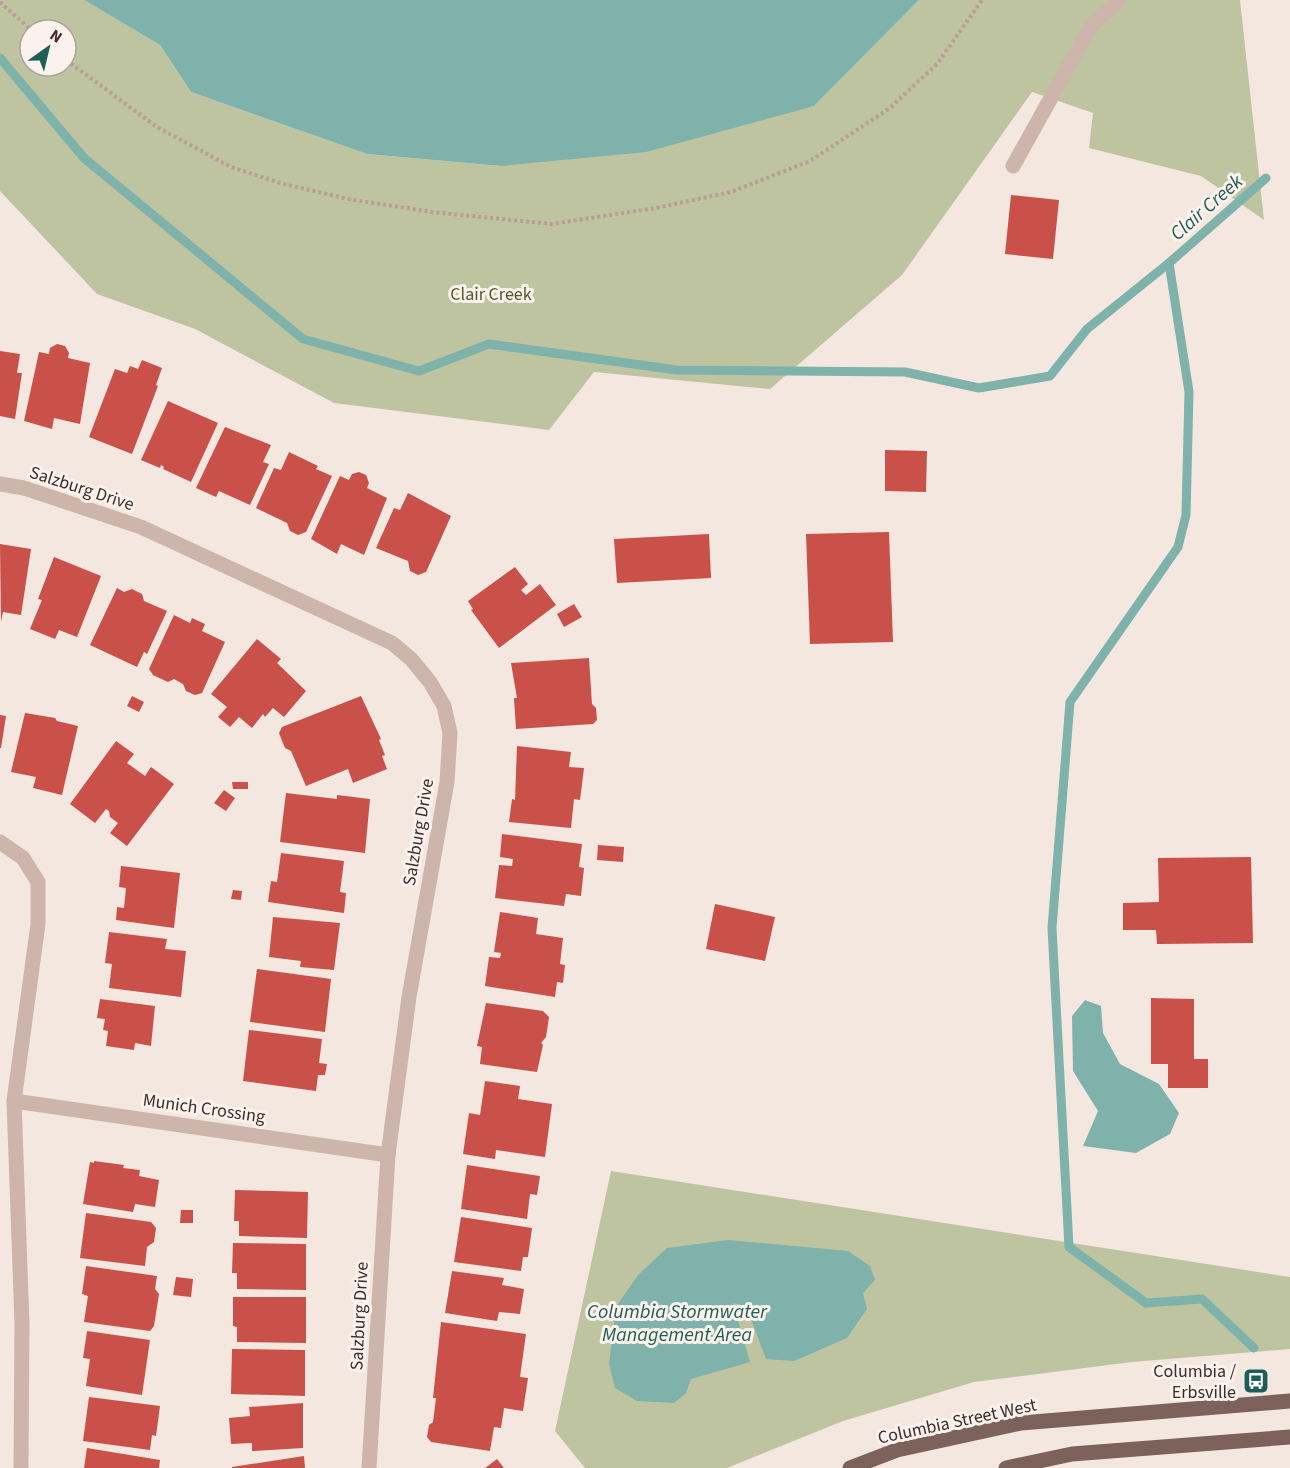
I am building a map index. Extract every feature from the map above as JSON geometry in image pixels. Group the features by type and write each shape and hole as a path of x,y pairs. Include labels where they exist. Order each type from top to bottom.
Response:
{"main road":[{"name":"Columbia Street West","path":"849,1468 897,1450 1021,1423 1290,1401"},
{"path":"1006,1468 1072,1454 1290,1437"}],"street":[{"path":"1013,165 1091,26 1119,0"},
{"name":"Salzburg Drive","path":"0,484 24,488 163,537 392,643 411,659 430,682 444,706 450,733 447,783 409,997 388,1155 369,1468"},
{"path":"0,842 23,858 38,882 38,924 14,1101 22,1324 21,1468"},
{"name":"Munich Crossing","path":"14,1101 388,1155"}],"path":[{"path":"78,69 157,127 231,167 280,183 348,199 432,212 550,224 657,208 730,192 810,161 890,108 937,64 982,0"},
{"path":"0,2 18,18"}],"green space":[{"name":"Clair Creek","path":"0,0 84,0 160,45 191,92 367,154 501,166 814,106 919,0 1240,0 1264,220 1201,176 1089,148 1093,113 1032,92 902,275 770,389 594,372 549,430 334,403 195,329 97,294 0,191"},
{"path":"611,1171 1290,1277 1290,1349 1132,1362 974,1382 843,1421 727,1468 585,1468 555,1431"}],"water":[{"path":"84,0 919,0 814,106 646,152 501,166 367,154 191,92 160,45"},
{"path":"1085,1000 1101,1006 1103,1033 1120,1064 1159,1084 1179,1113 1170,1134 1136,1153 1083,1146 1098,1111 1073,1071 1072,1016"},
{"name":"Columbia Stormwater Management Area","path":"728,1240 848,1251 870,1266 875,1280 863,1293 867,1309 847,1338 794,1361 766,1359 746,1306 733,1303 750,1362 691,1379 686,1393 674,1403 637,1401 615,1388 609,1364 616,1307 638,1275 667,1248"}],"building":[{"path":"1011,195 1059,200 1053,259 1005,254"},
{"path":"57,344 65,346 69,353 68,358 90,363 80,424 54,418 52,429 24,421 39,352 49,354 50,348"},
{"path":"0,351 20,354 17,373 22,373 15,419 0,416"},
{"path":"142,360 162,368 156,385 158,386 132,454 89,437 115,369 127,373 130,366 138,369"},
{"path":"168,401 218,423 191,482 163,469 161,465 160,468 141,460"},
{"path":"225,427 271,445 263,462 269,464 250,505 219,491 216,497 196,488"},
{"path":"885,450 927,451 926,492 885,491"},
{"path":"289,452 318,466 316,469 332,476 306,532 298,535 290,531 287,523 256,508 274,468 281,470"},
{"path":"359,472 366,475 369,483 367,488 387,498 364,555 341,544 337,554 311,539 340,476 349,480 352,474"},
{"path":"408,493 451,516 426,572 418,575 410,571 408,561 376,548 394,508 400,510"},
{"path":"889,532 893,642 810,644 806,534"},
{"path":"709,534 711,578 617,583 614,539"},
{"path":"0,544 31,549 21,615 3,612 1,622"},
{"path":"54,557 101,576 77,637 59,630 55,639 30,629 42,600 38,599"},
{"path":"515,567 528,584 521,590 526,595 540,584 556,605 499,648 471,610 473,609 468,601"},
{"path":"117,588 124,592 132,589 142,594 144,601 167,611 147,654 144,652 137,667 90,645"},
{"path":"574,604 582,617 564,627 557,614"},
{"path":"174,615 190,623 192,618 205,624 202,631 225,642 202,693 195,695 186,691 183,684 174,679 168,682 153,675 149,669"},
{"path":"257,639 281,659 277,663 306,691 284,717 273,708 265,717 263,714 252,728 239,717 230,727 218,717 227,707 211,694"},
{"path":"589,658 592,704 596,708 597,720 593,724 516,729 514,698 517,698 511,663"},
{"path":"132,696 144,702 139,712 127,706"},
{"path":"361,696 381,739 379,740 385,755 382,756 387,769 353,783 348,769 306,786 291,751 285,748 279,733 282,727"},
{"path":"25,713 55,718 57,721 78,726 62,795 33,788 36,777 11,772"},
{"path":"0,715 6,716 1,748 0,748"},
{"path":"116,741 134,754 127,763 145,776 151,767 174,784 127,846 110,833 118,823 110,817 109,811 106,809 95,823 70,804"},
{"path":"517,746 571,752 569,767 584,768 580,800 574,799 571,828 509,822 512,799 515,800"},
{"path":"232,782 248,782 248,789 233,789"},
{"path":"224,790 235,798 226,811 214,803"},
{"path":"286,793 337,799 337,795 370,799 365,853 280,842"},
{"path":"502,834 582,844 579,867 584,868 581,896 566,894 564,906 495,898 499,865 512,866 513,859 500,857"},
{"path":"598,845 624,847 623,862 597,860"},
{"path":"281,853 344,861 340,892 346,893 344,913 268,902 271,881 277,882"},
{"path":"1251,857 1253,943 1157,944 1156,930 1123,930 1123,903 1159,902 1158,858"},
{"path":"121,866 180,873 174,928 116,920 117,907 124,908 126,888 119,887"},
{"path":"233,890 242,891 241,900 231,899"},
{"path":"715,904 775,917 765,961 706,949"},
{"path":"500,912 538,918 536,934 563,938 560,964 565,965 563,983 557,982 555,997 485,986 489,957 500,958 501,953 494,952"},
{"path":"273,917 340,923 334,970 300,967 301,961 269,957"},
{"path":"109,932 167,939 165,949 186,951 181,997 109,988 112,964 105,963"},
{"path":"257,969 331,979 325,1032 250,1022"},
{"path":"1151,998 1194,999 1194,1059 1208,1059 1208,1088 1168,1088 1168,1064 1151,1064"},
{"path":"100,999 155,1006 151,1046 135,1043 134,1050 106,1046 108,1031 103,1030 105,1019 97,1018"},
{"path":"486,1003 543,1011 549,1017 546,1037 541,1043 543,1045 537,1072 480,1064 482,1047 477,1046"},
{"path":"249,1030 322,1039 319,1063 327,1064 325,1075 318,1075 316,1091 243,1081"},
{"path":"485,1081 520,1086 518,1099 552,1104 545,1157 496,1150 495,1159 463,1154 469,1113 480,1115"},
{"path":"94,1161 124,1165 123,1168 140,1170 139,1176 159,1180 155,1207 135,1204 133,1212 83,1204 90,1162 94,1163"},
{"path":"467,1165 540,1176 537,1195 530,1194 527,1219 461,1209"},
{"path":"235,1190 308,1192 307,1238 239,1236 239,1221 234,1221"},
{"path":"181,1210 193,1210 193,1223 180,1223"},
{"path":"86,1213 151,1222 156,1228 154,1242 147,1247 145,1266 80,1258"},
{"path":"461,1217 532,1228 528,1257 523,1257 521,1271 454,1262"},
{"path":"233,1243 306,1244 306,1290 237,1289 237,1273 232,1273"},
{"path":"86,1266 157,1276 155,1289 159,1294 154,1326 150,1331 84,1322 88,1296 82,1294"},
{"path":"452,1271 504,1278 502,1285 524,1289 520,1314 499,1312 497,1321 445,1313"},
{"path":"176,1277 193,1279 191,1297 173,1295"},
{"path":"233,1297 306,1297 306,1343 237,1342 237,1327 233,1326"},
{"path":"441,1322 526,1334 520,1377 528,1378 523,1411 504,1408 501,1428 494,1427 490,1451 431,1442 427,1437 429,1425 433,1422 436,1398 433,1398"},
{"path":"87,1331 150,1340 142,1395 86,1386 90,1359 83,1358"},
{"path":"232,1349 305,1350 305,1396 231,1394"},
{"path":"89,1397 160,1406 156,1436 152,1435 150,1450 83,1441"},
{"path":"303,1403 303,1448 252,1451 252,1443 231,1444 229,1418 250,1416 249,1407"},
{"path":"87,1448 160,1460 159,1468 84,1468"},
{"path":"304,1456 305,1468 232,1468 232,1467"},
{"path":"497,1459 504,1468 485,1468"}],"waterway":[{"path":"0,58 84,158 303,339 419,371 489,344 677,370 905,372 979,388 1050,376 1087,329 1169,263 1266,178"},
{"path":"1169,263 1189,392 1186,515 1178,547 1070,702 1052,928 1069,1247 1146,1303 1202,1299 1254,1348"}],"place":[{"name":"Columbia / Erbsville","path":"1256,1381"}]}
